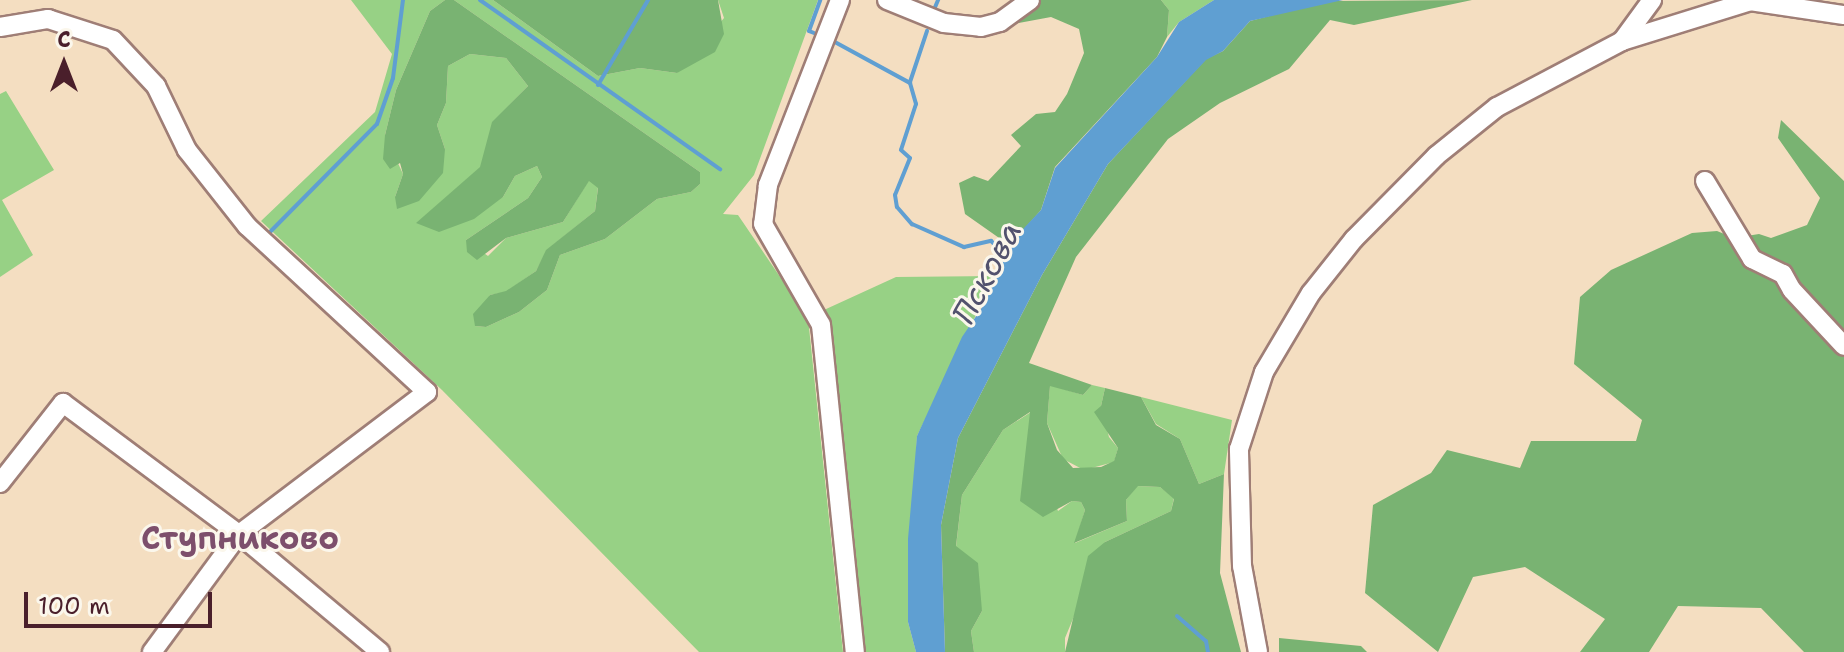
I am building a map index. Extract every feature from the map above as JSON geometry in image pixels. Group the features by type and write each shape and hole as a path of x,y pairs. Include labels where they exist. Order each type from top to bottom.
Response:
{"street":[{"path":"840,0 768,185 763,224 821,325 855,652"},
{"path":"887,0 944,23 981,27 1000,22 1030,0"},
{"path":"1622,41 1652,0"},
{"path":"1258,652 1242,566 1239,449 1251,404 1282,337 1354,239 1436,156 1497,107 1622,41 1752,0 1844,15"},
{"path":"0,27 48,19 113,40 156,86 187,150 247,226 427,392 239,534 152,652"},
{"path":"1705,181 1752,259 1783,274 1792,290 1844,346"},
{"path":"0,483 63,403 239,534 380,652"}],"green space":[{"path":"351,0 445,0 430,11 396,90 385,135 403,174 395,197 445,149 437,125 446,103 448,66 470,54 506,58 528,86 493,122 481,167 417,223 503,197 515,176 537,166 542,177 528,198 466,240 488,256 506,238 563,222 589,180 598,187 595,211 547,250 536,271 506,292 490,295 475,326 486,327 519,312 547,290 560,255 605,239 657,199 691,192 700,184 700,172 454,0 493,0 598,76 640,68 677,73 724,18 718,0 818,0 754,175 723,214 738,215 808,318 843,652 699,652 442,390 261,221 375,112 392,54"},
{"path":"445,0 454,0 700,172 700,184 691,192 657,199 605,239 560,255 547,290 519,312 486,327 475,326 473,314 490,295 506,291 536,271 546,250 595,211 598,188 589,181 563,222 506,238 477,260 467,252 466,240 528,198 542,177 537,166 515,176 503,197 474,219 439,232 416,223 480,167 492,122 528,86 506,58 470,54 448,66 446,103 437,125 445,149 443,173 419,201 397,209 395,197 403,174 400,163 390,169 383,159 385,135 396,90 430,11"},
{"path":"493,0 718,0 724,34 715,52 677,73 640,68 598,76"},
{"path":"1038,0 1161,0 1169,10 1167,37 1157,57 1055,167 1041,210 1003,253 1002,240 965,214 959,183 974,176 988,181 1021,146 1011,135 1036,114 1055,112 1067,94 1084,53 1079,29 1051,17 1008,25"},
{"path":"1161,0 1214,0 1179,22 1167,37 1169,10"},
{"path":"1472,0 1354,25 1330,20 1289,69 1220,103 1168,139 1076,257 1029,363 1092,385 1083,395 1050,386 1047,423 1057,450 1073,468 1101,467 1114,461 1118,448 1094,412 1101,406 1105,388 1141,397 1156,425 1180,439 1199,484 1224,474 1220,573 1241,652 1065,652 1088,556 1105,542 1171,511 1174,499 1160,487 1138,486 1126,500 1127,521 1074,543 1085,510 1081,502 1072,501 1043,517 1020,501 1030,412 1003,430 962,495 956,546 978,563 982,611 971,631 974,652 945,652 941,525 958,438 1042,275 1108,164 1206,59 1223,51 1250,21 1328,1"},
{"path":"6,91 54,170 2,200 33,255 0,277 0,94"},
{"path":"1781,120 1844,181 1844,652 1804,652 1761,608 1678,606 1649,652 1580,652 1605,619 1525,567 1473,577 1438,652 1365,593 1373,505 1431,473 1447,450 1520,468 1531,441 1636,441 1642,420 1574,364 1580,297 1611,270 1692,233 1717,231 1734,238 1759,234 1771,238 1807,225 1820,198 1778,138"},
{"path":"995,276 917,436 908,622 916,652 856,652 813,315 896,277"},
{"path":"1050,385 1083,395 1092,385 1105,388 1101,406 1109,437 1118,448 1114,462 1084,470 1063,459 1047,423"},
{"path":"1141,397 1232,420 1224,474 1199,484 1180,439 1156,424"},
{"path":"1031,412 1030,434 1058,511 1072,501 1081,502 1085,510 1075,543 1127,521 1126,500 1137,486 1160,487 1174,498 1171,511 1105,542 1065,638 1065,652 974,652 971,631 982,611 956,547 962,495 1003,430"},
{"path":"1279,638 1361,646 1367,652 1279,652"}],"water":[{"path":"1214,0 1343,0 1250,21 1223,51 1206,60 1108,164 1042,275 958,438 941,525 945,652 916,652 908,622 908,539 917,436 962,337 985,303 1007,246 1041,210 1055,168 1157,57 1179,22"}],"waterway":[{"path":"268,234 377,124 393,78 403,0"},
{"path":"480,0 720,169"},
{"path":"598,85 648,0"},
{"path":"814,33 809,31 820,0"},
{"path":"933,12 938,0"},
{"path":"910,82 927,31"},
{"name":"Пскова","path":"833,41 910,83 916,104 901,150 910,158 895,195 897,207 912,224 964,247 991,241 1005,254"},
{"path":"360,318 432,384"},
{"path":"1177,616 1206,641 1208,652"}],"district":[{"name":"Ступниково","path":"240,538"}]}
